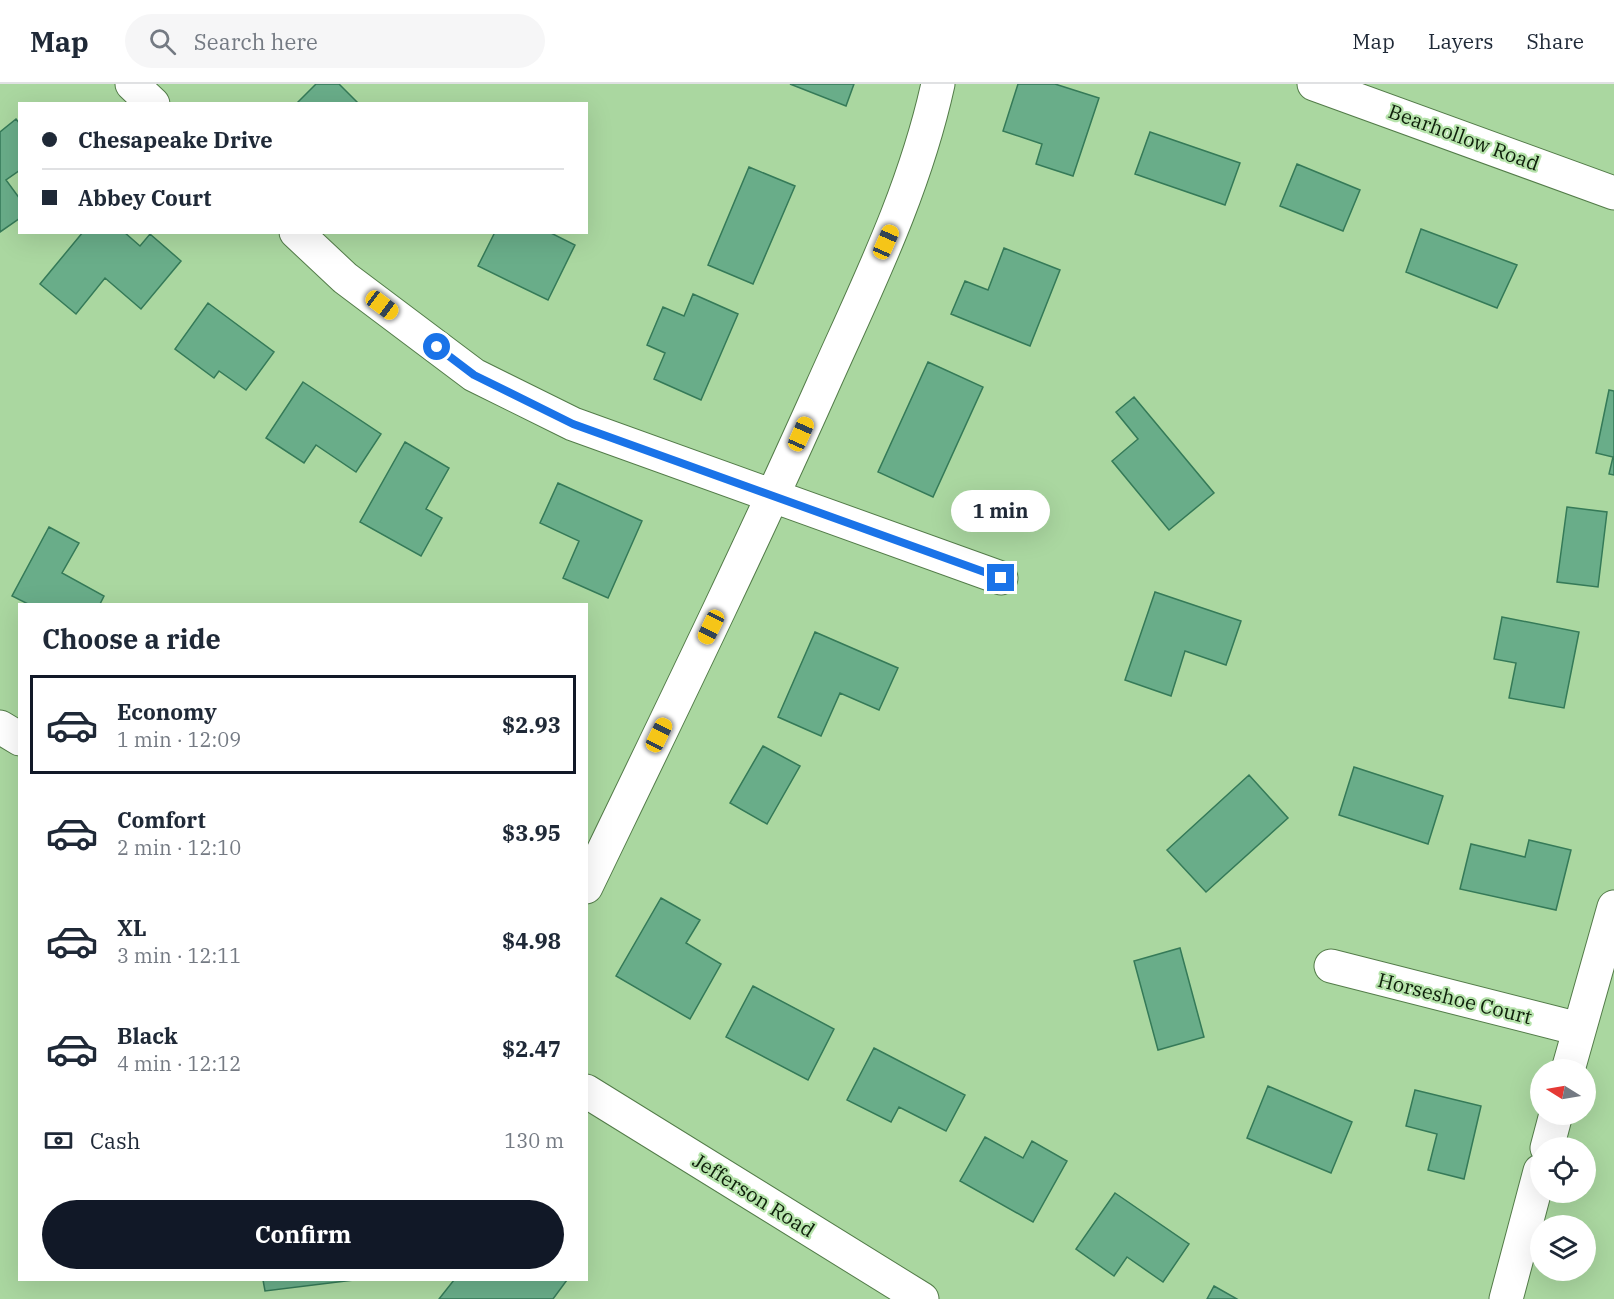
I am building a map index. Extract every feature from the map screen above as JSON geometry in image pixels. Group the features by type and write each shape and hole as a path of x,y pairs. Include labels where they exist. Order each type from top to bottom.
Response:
{"street":[{"path":"132,84 151,102"},
{"path":"588,883 772,498 905,200 928,129 938,84"},
{"name":"Bearhollow Road","path":"1314,84 1614,193"},
{"path":"298,234 345,278 474,375 573,424 772,498 1001,578"},
{"path":"0,727 18,738"},
{"path":"1571,1059 1614,907"},
{"name":"Horseshoe Court","path":"1331,966 1578,1029"},
{"name":"Jefferson Road","path":"588,1092 922,1299"},
{"path":"1506,1299 1532,1203"}],"building":[{"path":"316,84 339,84 357,102 298,102"},
{"path":"790,84 854,84 846,106"},
{"path":"1018,84 1055,84 1099,98 1073,176 1036,164 1042,144 1003,131"},
{"path":"16,119 18,122 18,171 6,180 18,196 18,219 0,232 0,132"},
{"path":"1150,132 1240,163 1225,205 1135,174"},
{"path":"1297,164 1360,190 1343,231 1280,206"},
{"path":"749,167 795,186 753,284 708,265"},
{"path":"1421,229 1517,265 1497,308 1406,272"},
{"path":"81,234 126,234 140,246 150,234 181,261 141,309 105,278 76,314 40,284"},
{"path":"494,234 553,234 575,245 548,300 478,266"},
{"path":"1004,248 1060,270 1030,346 951,314 965,281 988,290"},
{"path":"693,294 738,314 701,400 654,379 665,353 647,345 663,307 684,316"},
{"path":"208,303 274,352 246,390 219,371 214,378 175,349"},
{"path":"928,362 983,387 933,497 878,472"},
{"path":"303,382 381,434 356,472 316,445 304,463 266,438"},
{"path":"1609,390 1614,391 1614,475 1609,474 1613,457 1596,453"},
{"path":"1134,397 1214,493 1169,530 1112,461 1138,439 1116,412"},
{"path":"405,442 449,468 426,509 442,518 421,556 360,522"},
{"path":"558,483 642,521 608,598 563,578 579,541 540,523"},
{"path":"1567,507 1607,512 1598,587 1557,582"},
{"path":"49,527 79,543 62,573 104,596 100,603 26,603 12,596"},
{"path":"1155,592 1241,621 1226,665 1185,651 1171,696 1125,680"},
{"path":"1502,617 1579,632 1564,708 1509,698 1516,663 1494,659"},
{"path":"815,632 898,668 879,710 840,693 821,736 778,717"},
{"path":"763,746 800,766 767,824 730,803"},
{"path":"1354,767 1443,796 1428,844 1339,815"},
{"path":"1249,775 1288,818 1206,892 1167,850"},
{"path":"1529,840 1571,850 1556,910 1460,889 1471,844 1525,857"},
{"path":"661,898 700,920 686,943 721,964 690,1019 616,976"},
{"path":"1180,948 1204,1037 1158,1050 1134,961"},
{"path":"753,986 834,1029 808,1080 726,1037"},
{"path":"874,1048 965,1095 946,1131 899,1107 891,1122 847,1100"},
{"path":"1268,1086 1352,1122 1331,1173 1247,1138"},
{"path":"1415,1090 1481,1106 1464,1179 1428,1170 1437,1134 1406,1126"},
{"path":"985,1137 1023,1158 1032,1141 1067,1161 1033,1222 960,1181"},
{"path":"1115,1193 1189,1244 1163,1282 1127,1257 1114,1276 1076,1249"},
{"path":"263,1281 346,1281 265,1291"},
{"path":"453,1281 566,1281 553,1299 439,1299"},
{"path":"1214,1286 1237,1299 1207,1299"}],"route":[{"path":"437,347 474,375 573,424 772,498 1001,578"}]}
